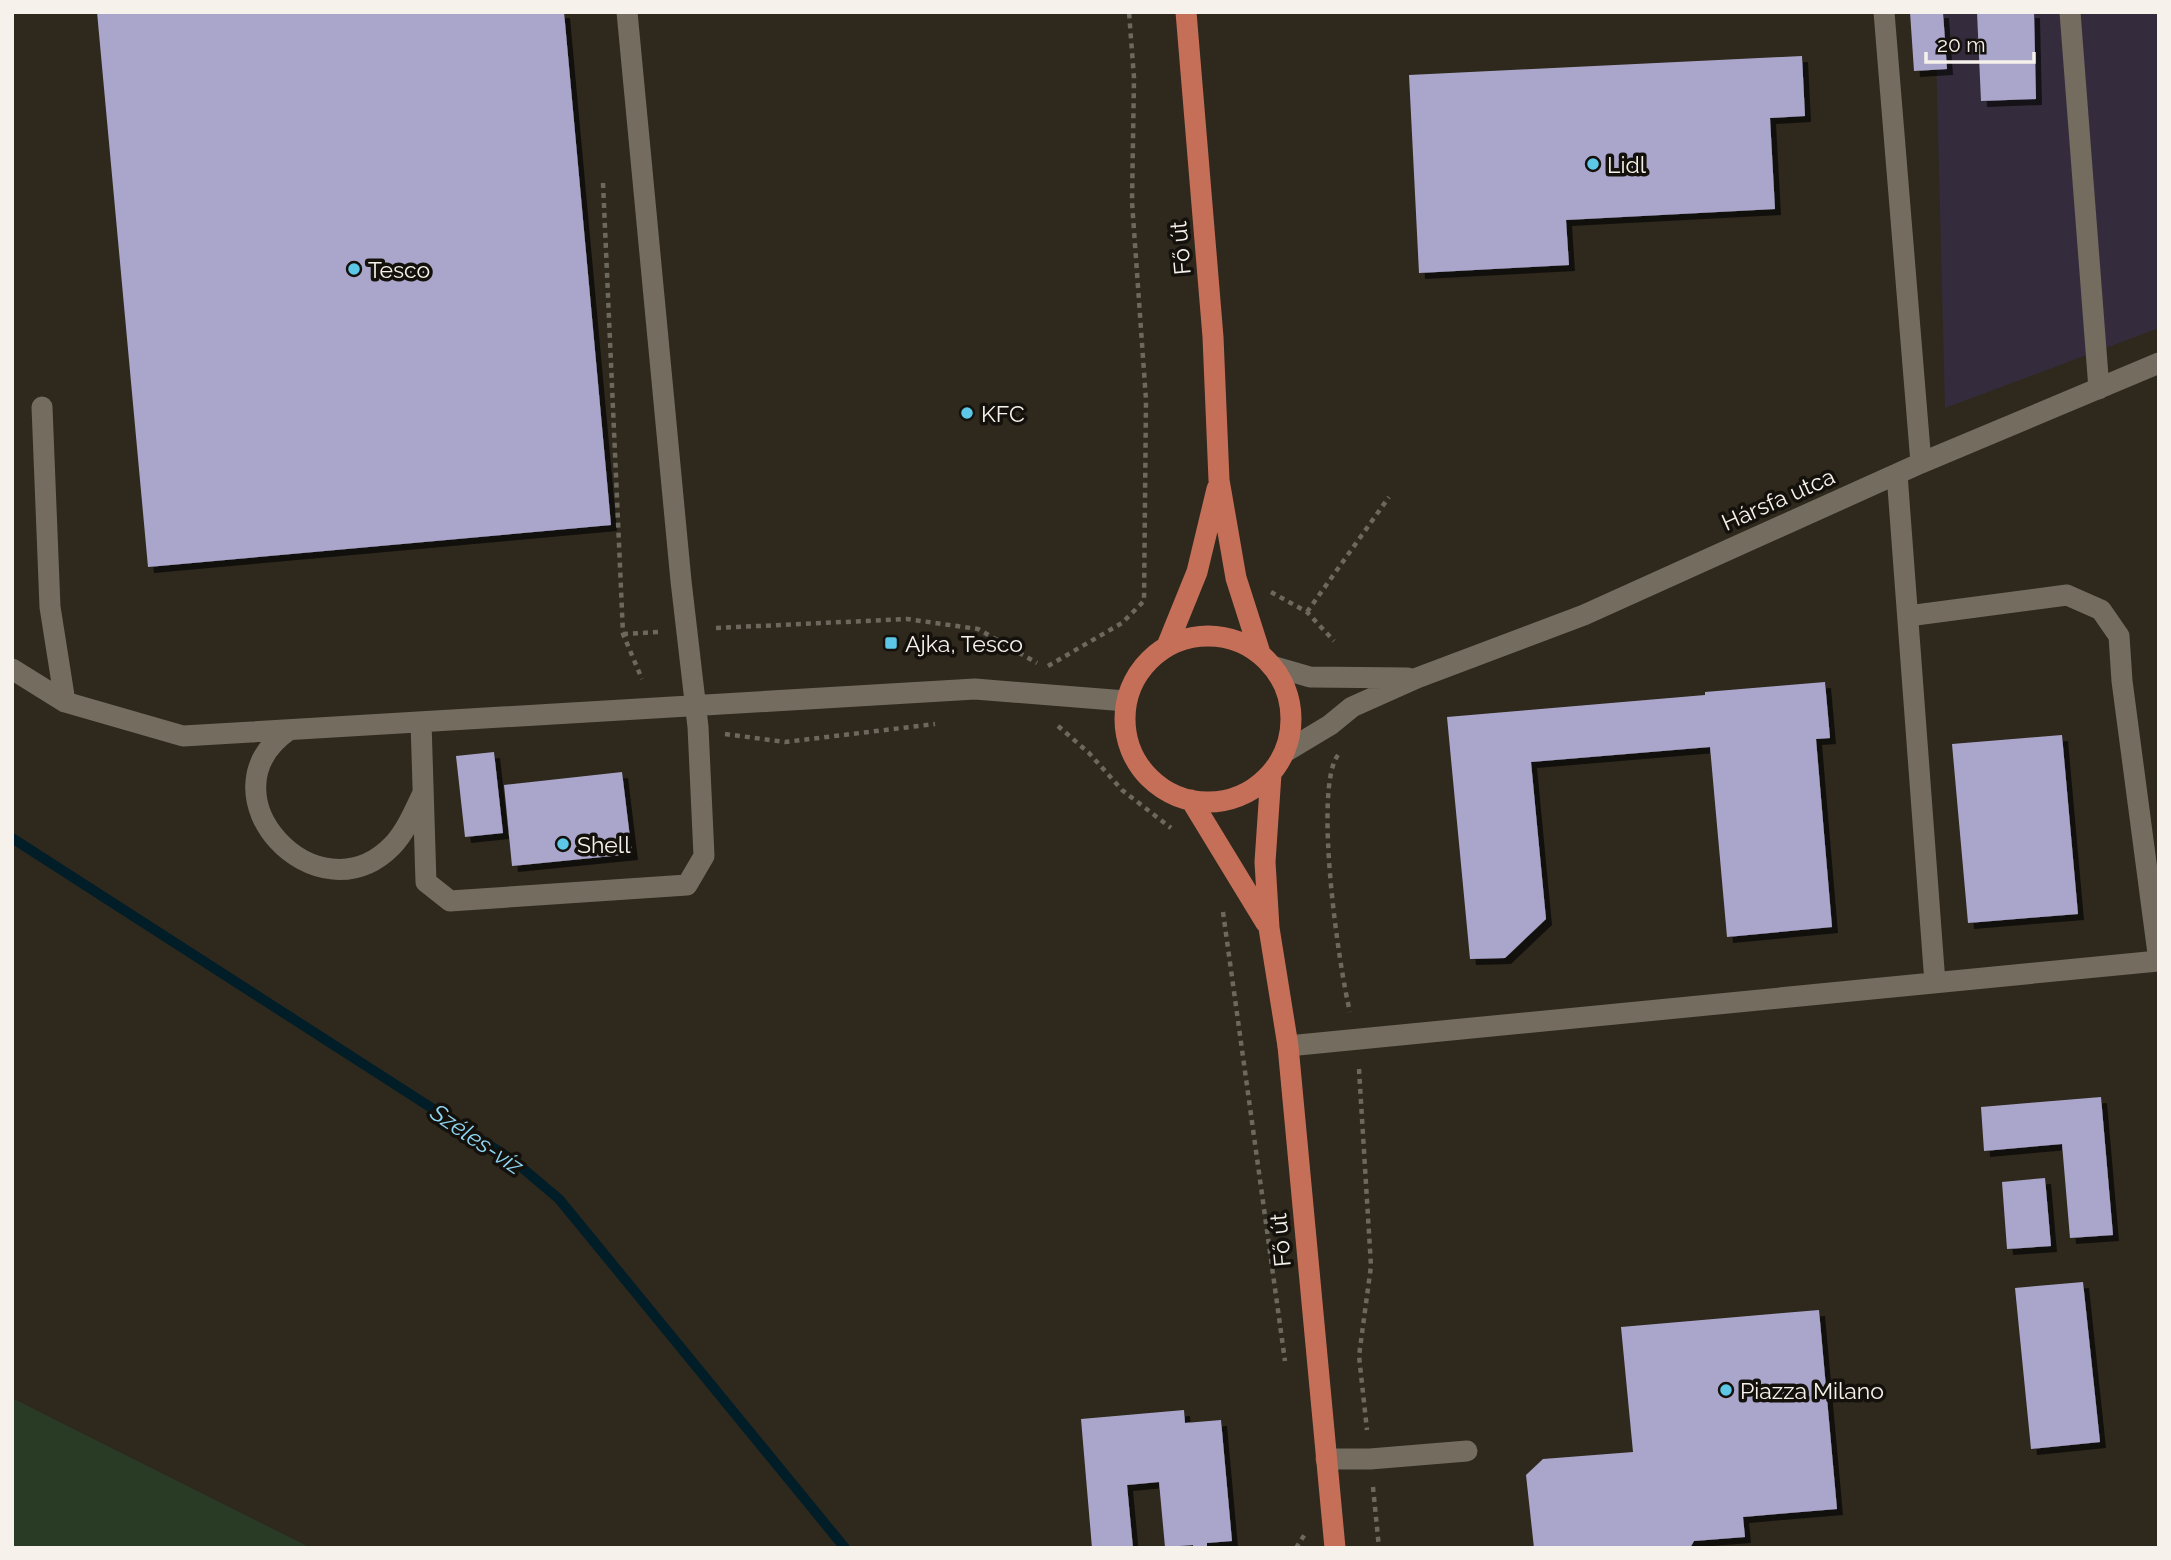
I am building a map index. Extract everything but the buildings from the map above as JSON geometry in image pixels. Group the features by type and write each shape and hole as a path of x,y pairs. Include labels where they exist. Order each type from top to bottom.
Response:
{"main road":[{"name":"Fő út","path":"1186,12 1213,337 1219,480 1236,578 1266,660"},
{"name":"Fő út","path":"1167,646 1197,572 1219,480"},
{"path":"1205,635 1243,643 1266,660 1289,698 1290,734 1285,752 1271,774 1254,788 1234,798 1213,802 1191,800 1156,783 1142,769 1130,748 1125,725 1126,701 1141,669 1167,646 1205,635"},
{"name":"Fő út","path":"1271,774 1265,862 1269,928 1288,1046 1335,1548"},
{"name":"Fő út","path":"1191,800 1269,928"}],"street":[{"path":"421,722 426,883 450,901 687,885 704,856 697,705 681,582 627,12"},
{"path":"1885,12 1921,463"},
{"path":"2070,12 2099,388"},
{"name":"Hársfa utca","path":"1285,752 1330,725 1352,707 1417,678 1584,615 1921,463 2159,363"},
{"path":"42,407 50,607 65,702"},
{"path":"1897,474 1935,983"},
{"path":"1288,1046 1357,1042 2159,961 2122,681 2119,636 2101,610 2067,595 1908,616"},
{"name":"Hársfa utca","path":"1266,660 1310,677 1417,678"},
{"path":"12,669 65,702 183,736 975,689 1126,701"},
{"path":"289,730 271,743 259,770 257,810 274,837 294,858 330,870 364,864 391,846 422,793"},
{"path":"1326,1460 1370,1460 1468,1451"}],"path":[{"path":"622,634 907,619 978,629 1045,667 1122,623 1144,601 1146,400 1132,202 1134,78 1129,12"},
{"path":"603,183 622,634 654,708"},
{"path":"1307,612 1389,497"},
{"path":"1270,592 1307,612 1334,641"},
{"path":"698,727 732,736 785,742 943,723"},
{"path":"1046,724 1058,726 1089,753 1122,790 1180,834"},
{"path":"1346,744 1332,763 1326,822 1340,972 1357,1042 1371,1266 1359,1356 1379,1548"},
{"path":"1222,906 1286,1368"},
{"path":"1305,1532 1307,1548"}],"shaded area":[{"path":"1935,12 2159,12 2159,328 1945,408"}],"green space":[{"path":"12,1398 311,1548 12,1548"}],"waterway":[{"name":"Széles-víz","path":"12,838 514,1161 559,1199 845,1548"}],"place":[{"name":"Lidl","path":"1593,164"},
{"name":"Tesco","path":"354,269"},
{"name":"KFC","path":"967,413"},
{"name":"Ajka, Tesco","path":"891,643"},
{"name":"Shell","path":"563,844"},
{"name":"Piazza Milano","path":"1726,1390"}]}
